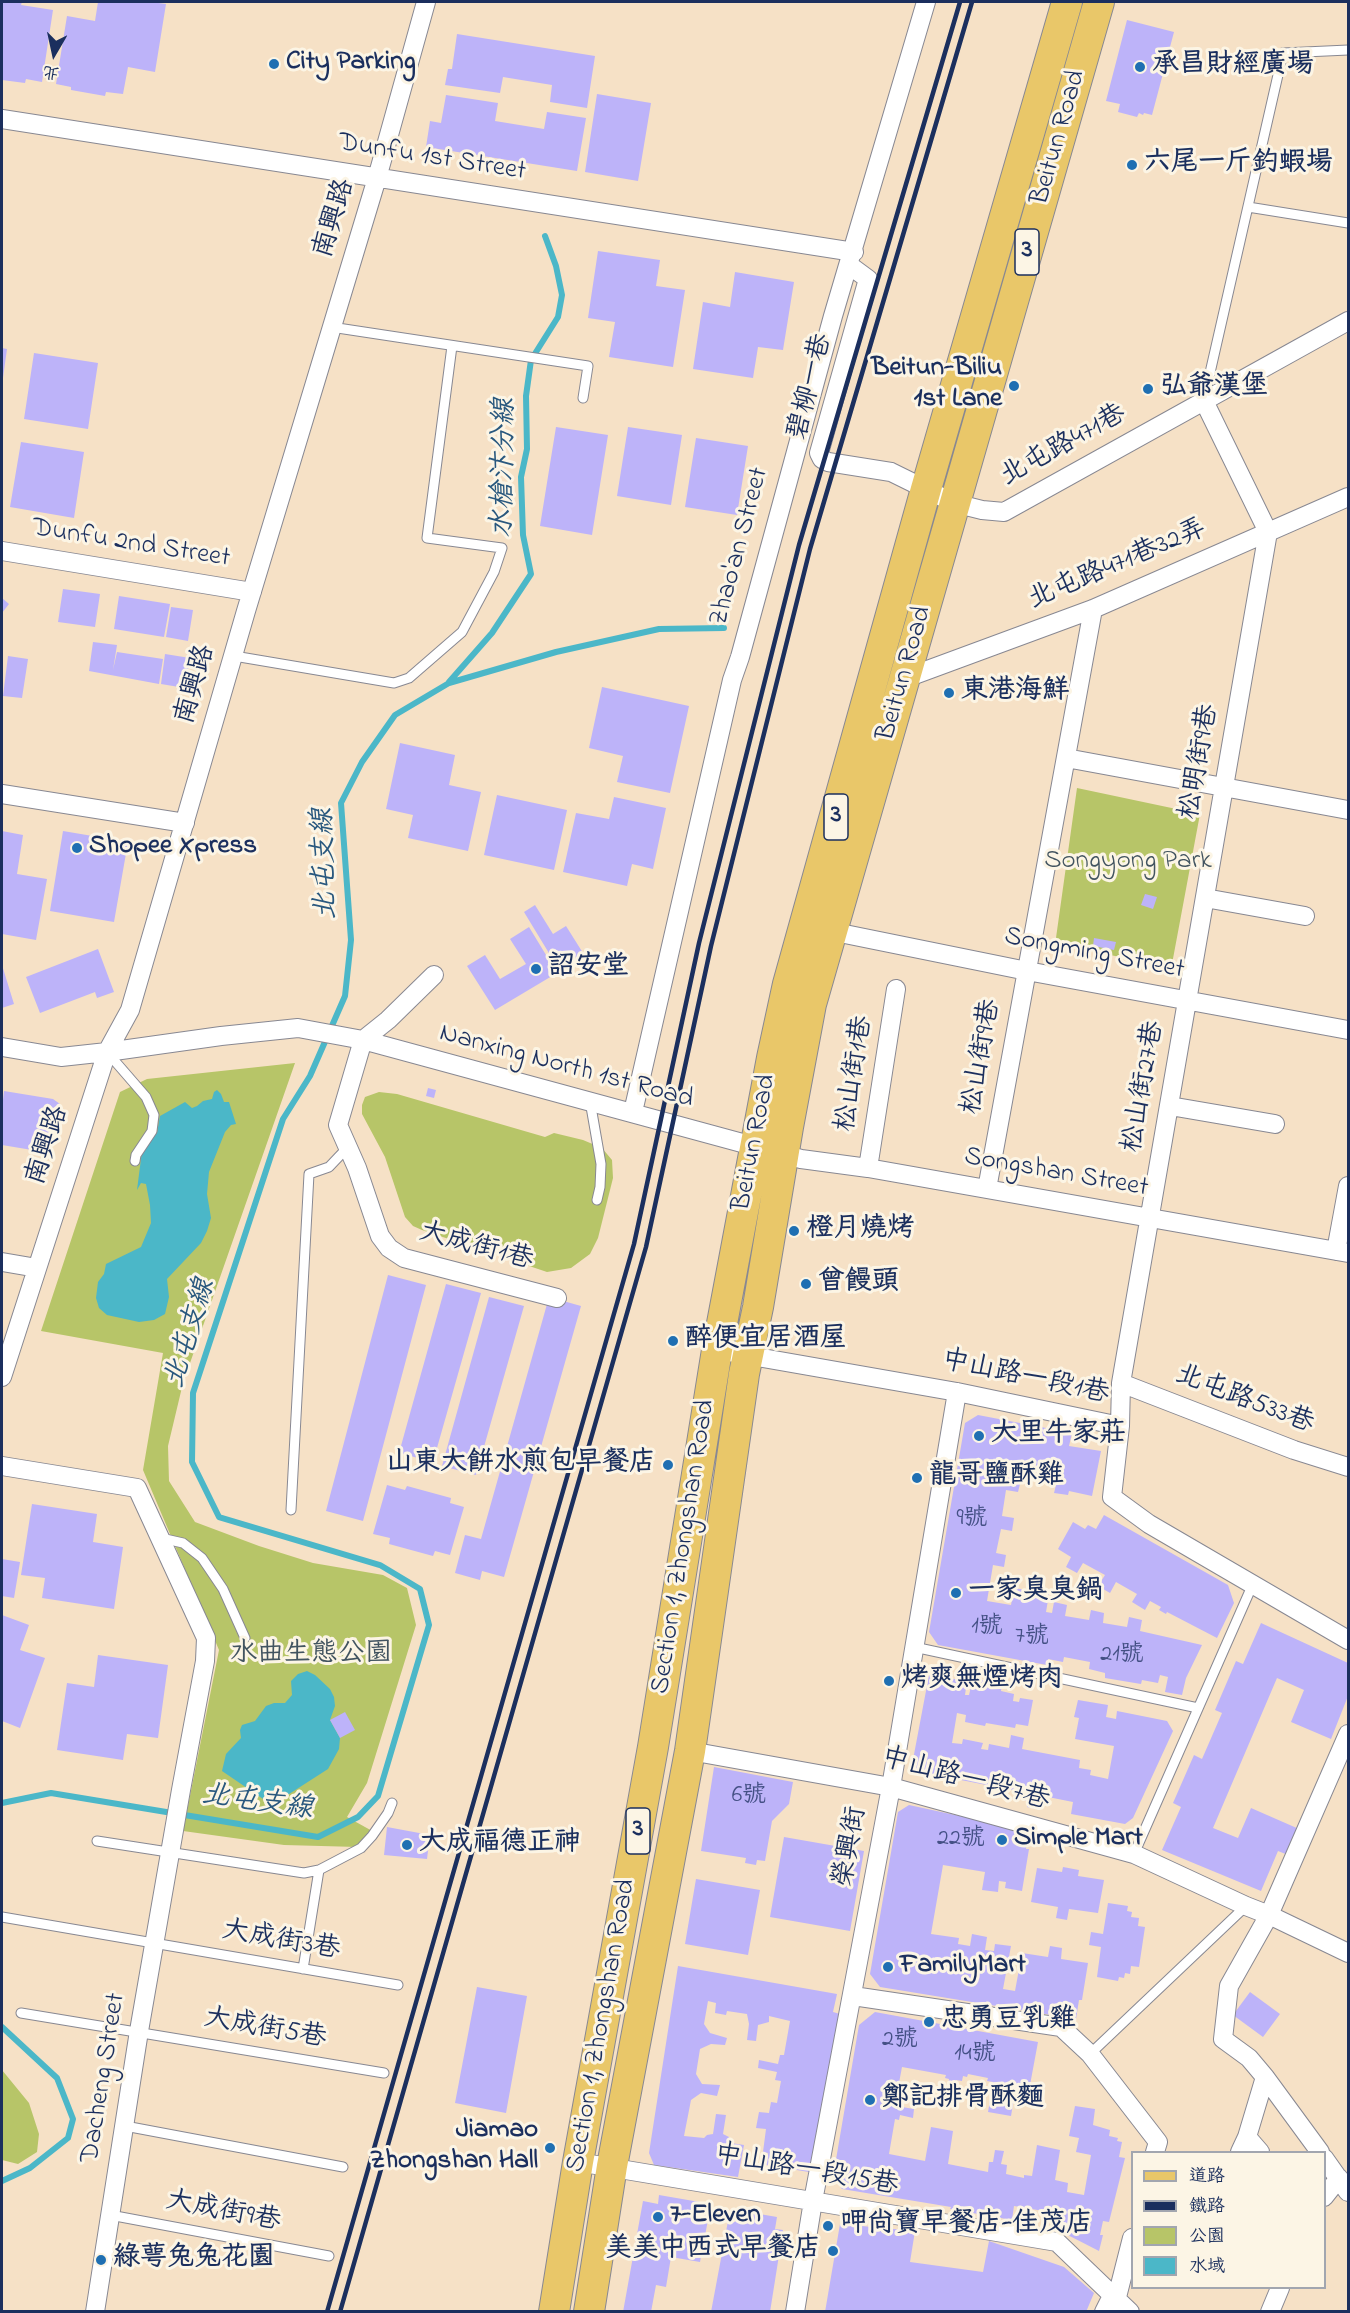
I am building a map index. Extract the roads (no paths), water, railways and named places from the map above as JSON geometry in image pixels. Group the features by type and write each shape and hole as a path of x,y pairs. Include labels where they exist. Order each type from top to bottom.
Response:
{"main road":[{"name":"Beitun Road","path":"717,1350 788,984 926,489 1067,2"},
{"name":"Beitun Road","path":"747,1355 758,1307 811,1004 830,931 906,678 954,503 1099,2"},
{"name":"Section 1, Zhongshan Road","path":"554,2312 578,2162 653,1747 717,1350"},
{"name":"Section 1, Zhongshan Road","path":"589,2312 612,2166 690,1751 747,1355"}],"street":[{"name":"南興路","path":"2,1377 107,1052 130,1010 252,591 377,178 426,2"},
{"name":"Zhao'an Street","path":"633,1112 732,680 756,599 794,452 926,2"},
{"name":"Dunfu 1st Street","path":"2,119 377,178 851,259"},
{"name":"碧柳一巷","path":"851,259 868,279 819,453 824,461 891,472 926,489"},
{"name":"北屯路471巷","path":"926,489 954,503 982,510 1004,512 1348,321"},
{"path":"1204,401 1268,532"},
{"name":"北屯路471巷32弄","path":"906,678 1093,609 1348,497"},
{"name":"松明街9巷","path":"1188,1000 1268,532"},
{"name":"Dunfu 2nd Street","path":"2,551 252,591"},
{"name":"松山街9巷","path":"987,1189 1093,609"},
{"path":"1066,758 1348,810"},
{"path":"2,794 185,823"},
{"path":"1205,898 1305,916"},
{"name":"Songming Street","path":"830,931 1027,971 1348,1030"},
{"path":"363,1040 388,1020 434,975"},
{"name":"松山街1巷","path":"868,1168 896,989"},
{"name":"松山街27巷","path":"1120,1426 1121,1383 1188,1000"},
{"name":"Nanxing North 1st Road","path":"107,1052 298,1028 363,1040 755,1147"},
{"name":"大成街1巷","path":"363,1040 338,1125 380,1236 389,1248 404,1258 557,1298"},
{"path":"2,1047 61,1057 107,1052"},
{"path":"1170,1106 1275,1124"},
{"name":"Songshan Street","path":"755,1147 784,1155 1342,1252"},
{"path":"1342,1252 1348,1186"},
{"path":"2,1262 37,1268"},
{"name":"中山路一段1巷","path":"717,1350 957,1392 1120,1426 1112,1497 1149,1524 1348,1641"},
{"name":"北屯路533巷","path":"1121,1383 1294,1450 1348,1467"},
{"name":"榮興街","path":"795,2312 813,2201 891,1787 957,1392"},
{"name":"Dacheng Street","path":"2,1466 137,1488 206,1638 205,1661 139,2031 110,2215 98,2311"},
{"path":"1319,2151 1249,2058 1224,2039 1229,1986 1269,1915 1348,1739"},
{"name":"中山路一段7巷","path":"690,1751 891,1787 1134,1854 1348,1953"},
{"path":"853,1996 1061,2027 1089,2054 1156,2147"},
{"path":"1258,2151 1243,2145 1265,2077"},
{"path":"1326,2161 1344,2185 1326,2196"},
{"name":"中山路一段15巷","path":"578,2162 1057,2242 1130,2312"},
{"path":"1104,2312 1115,2296 1131,2241"},
{"path":"1270,2312 1280,2289"}],"lane":[{"path":"1204,401 1283,53 1348,50"},
{"path":"1248,207 1348,223"},
{"path":"331,327 588,366 583,398"},
{"path":"234,656 394,683 410,678 462,632 494,572 502,548 427,538 452,346"},
{"path":"107,1052 146,1097 154,1115 152,1131 136,1155 135,1161"},
{"path":"590,1101 601,1164 597,1200"},
{"path":"291,1510 309,1174 329,1167 348,1147"},
{"path":"161,1538 183,1543 202,1558 223,1588 245,1638"},
{"path":"1134,1854 1252,1586"},
{"path":"914,1647 1198,1708"},
{"path":"97,1841 304,1873 319,1870 361,1848 388,1813 392,1803"},
{"path":"303,1969 319,1870"},
{"path":"1089,2054 1246,1906"},
{"name":"大成街3巷","path":"2,1917 398,1985"},
{"name":"大成街5巷","path":"21,2013 384,2073"},
{"path":"125,2126 343,2167"},
{"name":"大成街9巷","path":"110,2215 329,2256"}],"water":[{"path":"217,1090 224,1102 229,1102 236,1124 231,1125 225,1132 209,1172 207,1194 211,1218 207,1231 201,1243 167,1279 169,1297 165,1314 154,1320 139,1322 107,1315 99,1308 96,1298 98,1282 104,1274 106,1264 141,1247 151,1223 146,1184 141,1183 137,1190 142,1151 157,1133 160,1116 185,1102 192,1108 197,1106 203,1101 212,1099"},
{"path":"307,1671 330,1689 334,1697 335,1706 330,1720 340,1738 339,1749 328,1769 272,1805 222,1771 226,1754 241,1738 242,1725 255,1721 266,1706 285,1703 292,1695 291,1681 298,1674"}],"waterway":[{"name":"水槍汴分線","path":"449,682 492,633 531,574 523,535 521,477 527,449 526,396 531,360 558,317 562,295 556,266 545,236"},
{"name":"北屯支線","path":"2,1803 51,1793 318,1837 358,1817 378,1796 429,1625 420,1589 380,1565 219,1517 192,1462 193,1393 283,1119 310,1076 345,996 351,940 341,803 362,762 395,715 449,683 556,652 659,629 724,628"},
{"name":"北屯支線","path":"2,2027 57,2078 73,2119 68,2138 30,2168 2,2181"}],"railway":[{"path":"327,2312 634,1244 699,943 799,545 960,2"},
{"path":"340,2312 646,1247 711,946 810,549 972,2"}],"place":[{"name":"City Parking","path":"274,64"},
{"name":"承昌財經廣場","path":"1140,67"},
{"name":"六尾一斤釣蝦場","path":"1132,165"},
{"name":"Beitun-Biliu 1st Lane","path":"1014,386"},
{"name":"弘爺漢堡","path":"1148,389"},
{"name":"東港海鮮","path":"949,693"},
{"name":"Shopee Xpress","path":"77,848"},
{"name":"詔安堂","path":"536,969"},
{"name":"橙月燒烤","path":"794,1231"},
{"name":"曾饅頭","path":"806,1284"},
{"name":"醉便宜居酒屋","path":"673,1341"},
{"name":"大里牛家莊","path":"979,1436"},
{"name":"山東大餅水煎包早餐店","path":"668,1465"},
{"name":"龍哥鹽酥雞","path":"917,1478"},
{"name":"一家臭臭鍋","path":"956,1593"},
{"name":"烤爽無煙烤肉","path":"889,1681"},
{"name":"Simple Mart","path":"1002,1840"},
{"name":"大成福德正神","path":"407,1845"},
{"name":"FamilyMart","path":"888,1967"},
{"name":"忠勇豆乳雞","path":"929,2022"},
{"name":"鄭記排骨酥麵","path":"870,2100"},
{"name":"Jiamao Zhongshan Hall","path":"550,2148"},
{"name":"7-Eleven","path":"658,2217"},
{"name":"呷尚寶早餐店-佳茂店","path":"828,2226"},
{"name":"美美中西式早餐店","path":"833,2251"},
{"name":"綠萼兔兔花園","path":"101,2260"}],"park label":[{"name":"Songyong Park","path":"1128,863"},
{"name":"水曲生態公園","path":"311,1656"}]}
